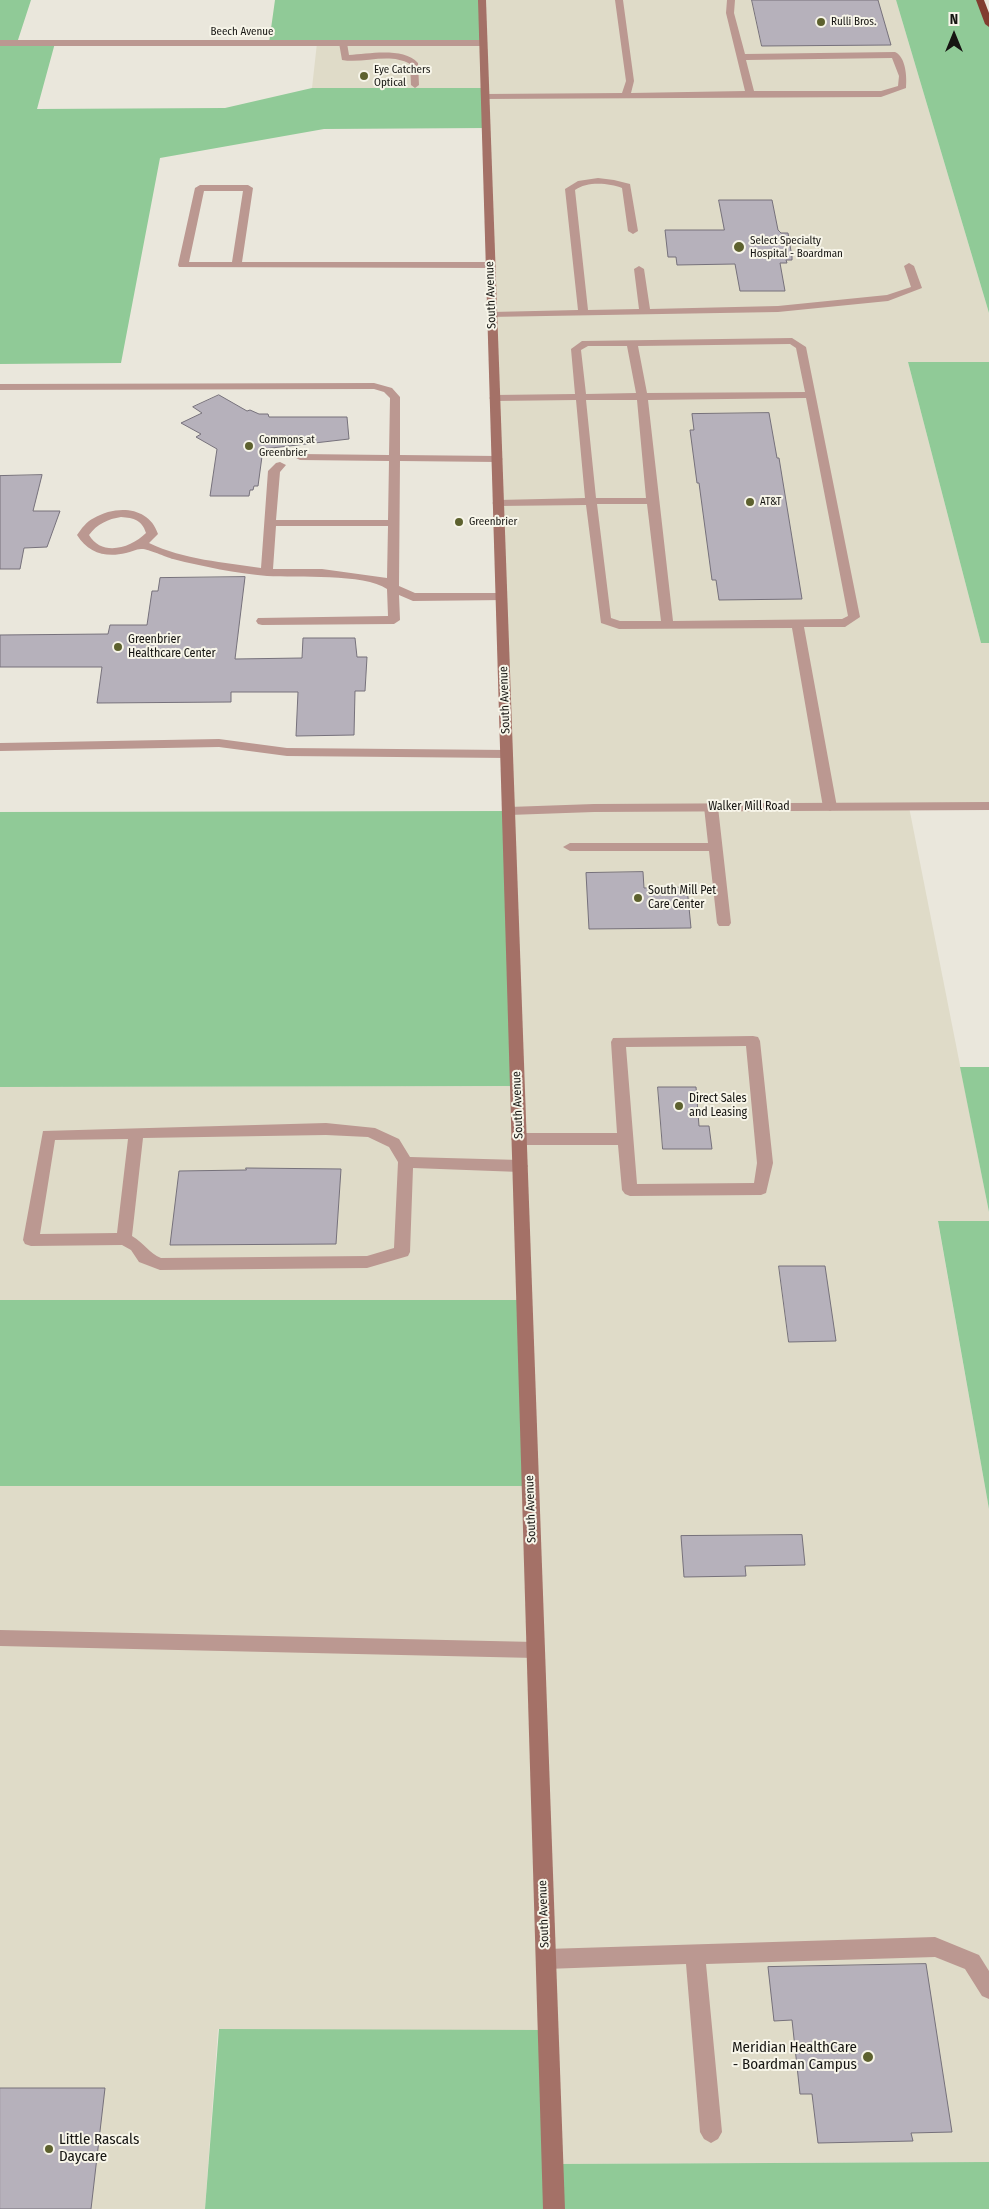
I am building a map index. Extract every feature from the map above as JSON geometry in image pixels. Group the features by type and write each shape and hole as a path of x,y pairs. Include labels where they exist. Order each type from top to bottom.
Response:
{"highway":[{"path":"980,0 989,24"}],"main road":[{"name":"South Avenue","path":"482,0 554,2209"}],"street":[{"path":"619,0 630,81 625,96"},
{"path":"731,0 730,13 750,94"},
{"name":"Beech Avenue","path":"0,43 483,42"},
{"path":"343,43 345,58 410,59 414,63 415,85"},
{"path":"375,57 376,43"},
{"path":"485,96 881,94 902,88 903,76 894,55 741,56"},
{"path":"583,313 570,189 574,185 592,181 619,182 627,186 633,231"},
{"path":"237,265 248,188 200,188 183,265 237,265 490,265"},
{"path":"492,315 778,309 888,298 918,288 909,266"},
{"path":"639,269 645,312"},
{"path":"792,341 801,347 854,617 846,623 796,624 619,625 605,620 576,349 586,343 632,343 792,341"},
{"path":"632,343 642,397 667,624"},
{"path":"0,387 374,386 388,390 395,397 393,458 394,620 262,620"},
{"path":"494,398 811,395"},
{"path":"300,457 496,459"},
{"path":"267,572 274,471 280,465"},
{"path":"498,503 652,501"},
{"path":"142,544 152,534 152,527 146,520 135,515 107,515 95,520 86,527 83,535 86,542 94,548 107,552 122,552 142,544 168,554 267,572 322,573 382,580 393,588 413,597 501,597"},
{"path":"270,523 393,523"},
{"path":"796,624 830,807"},
{"path":"0,747 219,743 287,752 417,755 507,754"},
{"name":"Walker Mill Road","path":"509,811 989,806"},
{"path":"711,808 724,923"},
{"path":"570,847 716,846"},
{"path":"753,1041 765,1163 761,1189 630,1190 625,1139 618,1042 753,1041"},
{"path":"326,1129 370,1132 394,1143 406,1162 402,1252 367,1262 160,1264 145,1258 138,1246 124,1239 31,1240 48,1135 326,1129"},
{"path":"124,1239 136,1133"},
{"path":"519,1139 625,1139"},
{"path":"406,1162 520,1166"},
{"path":"0,1638 535,1650"},
{"path":"546,1958 935,1947 972,1962 989,1989"},
{"path":"695,1954 711,2132"}],"shaded area":[{"path":"482,0 896,0 989,313 989,362 908,362 981,643 989,643 989,806 909,807 989,1212 989,1221 938,1222 989,1509 989,2162 552,2164 218,2029 205,2209 0,2209 0,1486 530,1486 524,1300 0,1300 0,1087 517,1086 484,88 312,88 317,43"}],"green space":[{"path":"0,0 31,0 17,43 55,43 37,109 225,108 312,88 485,88 486,128 324,129 160,158 121,363 0,364"},
{"path":"275,0 482,0 483,43 269,43"},
{"path":"896,0 980,0 989,24 989,313"},
{"path":"908,362 989,362 989,643 981,643"},
{"path":"509,811 517,1086 0,1087 0,812"},
{"path":"960,1067 989,1067 989,1212"},
{"path":"938,1221 989,1221 989,1509"},
{"path":"0,1300 524,1300 530,1486 0,1486"},
{"path":"219,2029 548,2030 553,2164 989,2162 989,2209 205,2209"}],"building":[{"name":"Rulli Bros.","path":"752,0 878,0 891,45 762,46"},
{"path":"719,200 772,200 778,230 781,233 788,233 792,257 792,260 786,260 787,263 780,263 785,291 740,291 735,264 677,265 676,257 668,257 665,230 724,230"},
{"name":"Commons at Greenbrier","path":"219,395 247,411 268,414 269,417 347,417 349,439 263,449 258,486 254,486 253,490 250,490 249,496 210,496 217,449 196,437 201,434 181,423 202,413 193,407"},
{"name":"AT&T","path":"769,413 777,458 779,458 802,599 719,600 716,580 712,580 699,483 697,483 690,430 694,430 692,414"},
{"path":"42,475 33,511 60,511 47,547 24,548 20,569 0,569 0,476"},
{"name":"Greenbrier Healthcare Center","path":"245,577 235,659 302,658 303,638 355,638 357,657 367,657 365,691 355,691 354,735 296,736 298,692 231,692 231,702 97,703 102,667 0,667 0,635 108,634 110,625 147,625 152,591 158,591 160,578"},
{"name":"South Mill Pet Care Center","path":"643,872 644,888 687,887 691,928 589,929 586,873"},
{"name":"Direct Sales and Leasing","path":"658,1087 696,1087 699,1126 709,1126 712,1149 663,1149"},
{"path":"246,1168 341,1169 336,1244 170,1245 179,1171 246,1170"},
{"path":"779,1266 825,1266 836,1341 789,1342"},
{"path":"802,1535 805,1565 745,1566 746,1576 684,1577 681,1536"},
{"name":"Meridian HealthCare - Boardman Campus","path":"926,1964 952,2132 911,2133 913,2141 818,2143 812,2094 800,2094 792,2020 774,2021 768,1967"},
{"name":"Little Rascals Daycare","path":"0,2088 105,2088 91,2209 0,2209"}],"place":[{"name":"Rulli Bros.","path":"821,22"},
{"name":"Eye Catchers Optical","path":"364,76"},
{"name":"Select Specialty Hospital - Boardman","path":"739,247"},
{"name":"Commons at Greenbrier","path":"249,446"},
{"name":"AT&T","path":"750,502"},
{"name":"Greenbrier","path":"459,522"},
{"name":"Greenbrier Healthcare Center","path":"118,647"},
{"name":"South Mill Pet Care Center","path":"638,898"},
{"name":"Direct Sales and Leasing","path":"679,1106"},
{"name":"Meridian HealthCare - Boardman Campus","path":"868,2057"},
{"name":"Little Rascals Daycare","path":"49,2149"}]}
